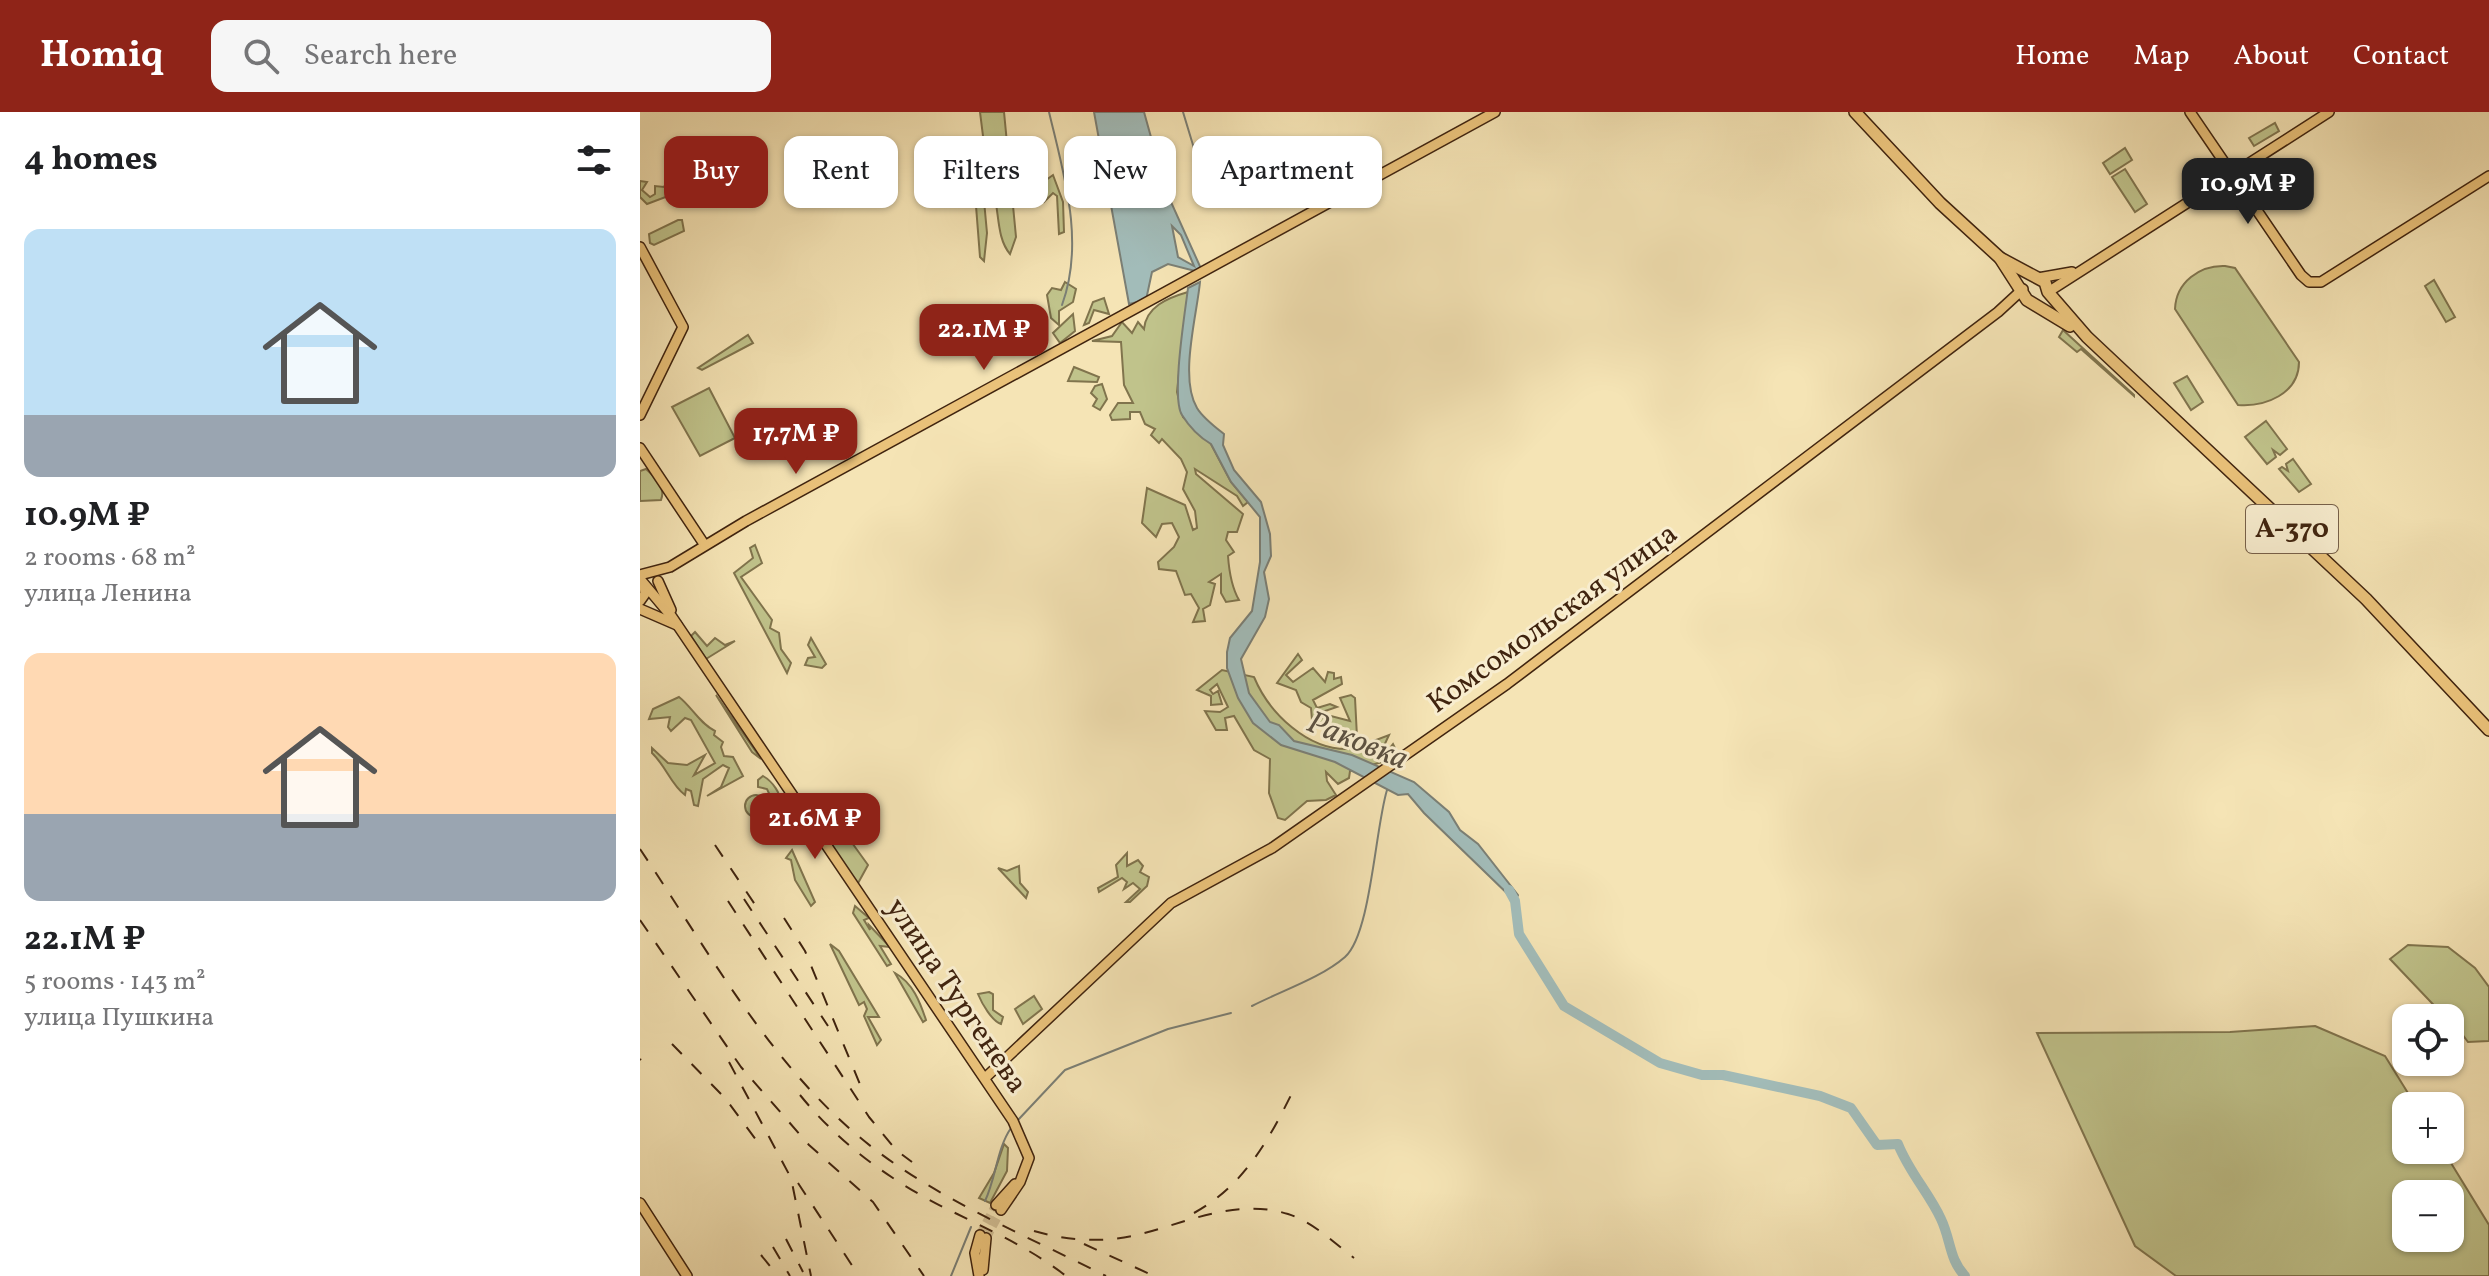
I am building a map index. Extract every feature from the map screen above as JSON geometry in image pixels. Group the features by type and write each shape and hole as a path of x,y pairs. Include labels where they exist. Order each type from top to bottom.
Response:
{"highway":[{"name":"А-370","path":"1855,112 1940,203 2000,258 2023,289 2027,300 2037,303 2087,337"},
{"name":"А-370","path":"2000,258 2045,282 2048,292 2087,337 2366,599 2489,730"},
{"path":"2023,289 2030,279 2038,278"},
{"path":"2037,303 2048,292"}],"main road":[{"path":"642,599 641,580 670,567 704,544 1495,112"},
{"path":"2190,112 2301,275 2309,282 2321,282 2489,176"},
{"path":"2048,292 2329,112"},
{"path":"640,247 683,327 640,415"},
{"path":"2038,278 2075,272"},
{"name":"Комсомольская улица","path":"985,1078 1171,903 1272,848 1492,695 1998,312 2023,289"},
{"name":"Комсомольская улица","path":"1998,312 2037,303"},
{"path":"640,448 704,544"},
{"path":"642,599 670,567"},
{"name":"улица Тургенева","path":"641,580 677,625 1013,1121 1027,1146 1029,1158 1020,1182 998,1208"},
{"name":"улица Тургенева","path":"658,581 677,625"},
{"path":"640,609 677,625"},
{"path":"640,1203 687,1276"},
{"path":"982,1276 983,1236"}],"green space":[{"path":"980,112 1004,112 1006,136 983,136"},
{"path":"2275,123 2279,131 2254,146 2249,138"},
{"path":"2125,148 2132,160 2110,174 2103,163"},
{"path":"2125,169 2147,204 2135,212 2112,177"},
{"path":"1053,175 1063,202 1064,232 1059,234 1057,196 1053,193 1048,198 1048,179"},
{"path":"640,181 647,182 642,190 650,197 655,194 655,186 664,187 664,198 647,204 640,197"},
{"path":"976,208 985,208 987,233 984,261 980,257"},
{"path":"997,208 1013,208 1016,237 1010,254 1001,237"},
{"path":"682,220 684,231 654,245 650,243 649,234"},
{"path":"2207,268 2235,268 2299,362 2297,373 2287,390 2259,404 2238,405 2175,309 2180,291 2191,277"},
{"path":"2434,280 2455,317 2446,322 2425,286"},
{"path":"1065,282 1076,289 1073,302 1059,311 1059,325 1051,318 1047,295 1052,288 1061,290"},
{"path":"1188,292 1177,392 1183,417 1211,444 1231,482 1248,502 1243,506 1237,496 1195,469 1196,474 1243,514 1237,532 1228,532 1226,540 1234,552 1228,556 1228,561 1239,600 1226,602 1221,593 1221,574 1209,582 1215,584 1210,605 1203,609 1205,621 1193,622 1199,608 1191,594 1185,595 1176,571 1159,569 1158,562 1174,547 1179,537 1172,523 1162,524 1156,537 1142,523 1147,488 1185,505 1193,530 1197,528 1195,511 1183,489 1187,472 1181,459 1162,439 1159,443 1151,435 1155,429 1145,424 1140,412 1130,412 1130,419 1112,420 1110,415 1118,403 1133,403 1124,385 1121,342 1092,341 1112,336 1122,322 1132,333 1138,322 1144,329 1153,309"},
{"path":"1104,298 1109,314 1094,310 1089,323 1084,325 1093,302"},
{"path":"1073,314 1075,331 1060,343 1053,333"},
{"path":"2063,330 2134,396 2081,349 2077,352 2059,337"},
{"path":"748,335 753,343 702,370 698,368"},
{"path":"1074,367 1099,377 1097,382 1068,381"},
{"path":"2187,376 2203,402 2191,410 2174,383"},
{"path":"1102,384 1107,399 1100,410 1093,406 1097,399 1091,393 1095,386"},
{"path":"709,388 735,438 700,456 672,407"},
{"path":"2266,421 2287,449 2280,455 2273,450 2276,457 2267,464 2245,437"},
{"path":"2293,459 2311,484 2299,492 2279,469 2282,467 2288,471 2286,464"},
{"path":"646,469 661,487 661,500 640,501 640,471"},
{"path":"755,545 762,563 741,577 772,620 770,628 779,633 781,649 791,663 787,673 734,573 753,558 750,548"},
{"path":"695,632 707,646 715,638 725,645 735,641 706,659 691,636"},
{"path":"811,638 826,664 822,668 805,665 808,658 815,657 808,645"},
{"path":"1298,654 1302,660 1286,675 1293,682 1313,668 1325,682 1328,672 1334,673 1334,679 1341,677 1342,684 1313,700 1317,708 1330,704 1337,707 1322,712 1321,718 1331,716 1350,721 1340,698 1351,695 1355,698 1357,737 1363,745 1389,735 1382,750 1389,749 1393,744 1395,748 1382,762 1350,771 1349,778 1338,784 1326,772 1327,781 1336,795 1326,800 1307,801 1285,820 1278,818 1269,793 1270,759 1254,750 1234,716 1225,718 1227,730 1216,730 1205,711 1220,712 1228,707 1217,684 1210,690 1213,694 1218,691 1222,704 1211,705 1211,696 1197,690 1222,670 1254,677 1269,704 1305,737 1334,748 1350,749 1355,741 1352,734 1312,720 1311,708 1301,702 1296,690 1277,683"},
{"path":"716,695 761,759 752,752"},
{"path":"679,697 704,724 715,731 714,735 723,742 724,756 733,757 743,776 707,796 721,787 729,768 723,765 703,779 698,806 694,805 691,791 686,789 685,795 680,791 652,753 652,748 668,763 687,765 705,755 694,775 715,763 691,720 685,718 671,731 668,727 670,717 649,719 653,709"},
{"path":"763,776 776,788 780,804 774,804 767,789 758,787 758,780"},
{"path":"756,795 764,798 767,806 764,814 756,817 748,814 745,806 748,798"},
{"path":"842,829 868,865 857,885 828,840"},
{"path":"792,850 815,902 811,906 795,880 791,860 786,858"},
{"path":"1127,853 1127,866 1138,860 1143,866 1140,872 1149,877 1147,886 1130,902 1126,902 1140,889 1133,883 1124,889 1127,882 1122,878 1099,892 1098,888 1118,877 1116,865"},
{"path":"1019,866 1020,883 1028,892 1026,898 998,868 1007,871"},
{"path":"855,906 869,918 864,920 870,930 869,925 890,947 880,946 891,964 887,966 853,913"},
{"path":"830,944 839,951 879,1017 868,1017 881,1040 877,1045 864,1016 867,1009 864,1002 859,1005"},
{"path":"2408,945 2448,947 2475,968 2489,987 2489,1041 2468,1042 2464,1037 2464,1004 2433,1004 2390,959"},
{"path":"895,973 907,982 915,994 926,1020 923,1022"},
{"path":"978,994 993,994 993,1010 1003,1017 1001,1024 991,1016"},
{"path":"1034,996 1042,1009 1023,1024 1015,1009"},
{"path":"2315,1026 2385,1056 2392,1067 2392,1076 2397,1076 2407,1092 2392,1092 2392,1164 2452,1164 2461,1180 2392,1180 2392,1252 2464,1252 2464,1184 2489,1225 2489,1276 2176,1276 2135,1246 2037,1033 2230,1032"},
{"path":"1004,1144 1008,1148 1007,1171 990,1203 979,1198 994,1173"}],"water":[{"path":"1094,112 1144,112 1151,136 1098,136"},
{"path":"1112,208 1174,208 1203,273 1168,264 1152,272 1146,300 1129,304","holes":["1172,226 1181,235 1194,266 1178,257"]},
{"path":"1200,282 1189,364 1192,395 1202,415 1224,434 1223,445 1234,470 1261,502 1270,534 1271,556 1264,572 1269,599 1265,617 1241,659 1249,693 1270,722 1279,725 1294,741 1352,755 1414,782 1449,812 1460,830 1478,844 1518,895 1515,901 1408,794 1398,795 1335,762 1281,745 1253,723 1238,698 1227,668 1227,652 1230,638 1252,611 1260,562 1260,517 1231,482 1211,444 1192,428 1179,406 1180,354 1188,288"}],"waterway":[{"path":"1049,112 1066,184 1072,233 1069,281 1062,305"},
{"path":"1183,112 1192,142"},
{"path":"1252,1006 1324,971 1345,957 1354,945 1367,904 1387,790"},
{"name":"Раковка","path":"1509,890 1515,901 1519,934 1564,1006 1660,1063 1702,1075 1723,1075 1820,1096 1851,1108 1877,1145 1898,1144 1936,1209 1956,1263 1965,1276"},
{"path":"1018,1120 1065,1070 1168,1029 1231,1013"},
{"path":"985,1201 1011,1128"},
{"path":"951,1276 971,1227"}],"tunnel":[{"path":"980,1235 996,1205"},
{"path":"986,1238 1001,1210"}],"railway":[{"path":"715,845 756,906"},
{"path":"640,849 739,1000 794,1072 824,1105 857,1135 915,1177 1010,1229 1106,1276"},
{"path":"744,899 828,1026"},
{"path":"728,901 869,1117 896,1150 912,1162"},
{"path":"784,918 805,951 864,1094"},
{"path":"640,920 741,1067 809,1145 873,1202 924,1276"},
{"path":"672,1044 725,1098 762,1148"},
{"path":"729,1062 791,1178 811,1276"},
{"path":"1194,1213 1212,1202 1242,1174 1266,1142 1295,1087"},
{"path":"800,1095 831,1129 884,1172 923,1196 1022,1247 1066,1276"},
{"path":"798,1183 859,1276"},
{"path":"1034,1231 1058,1237 1108,1239 1132,1236 1208,1214 1268,1210 1306,1222 1354,1258"},
{"path":"786,1239 803,1272"},
{"path":"1084,1244 1154,1276"},
{"path":"773,1247 790,1276"},
{"path":"761,1255 778,1276"}]}
